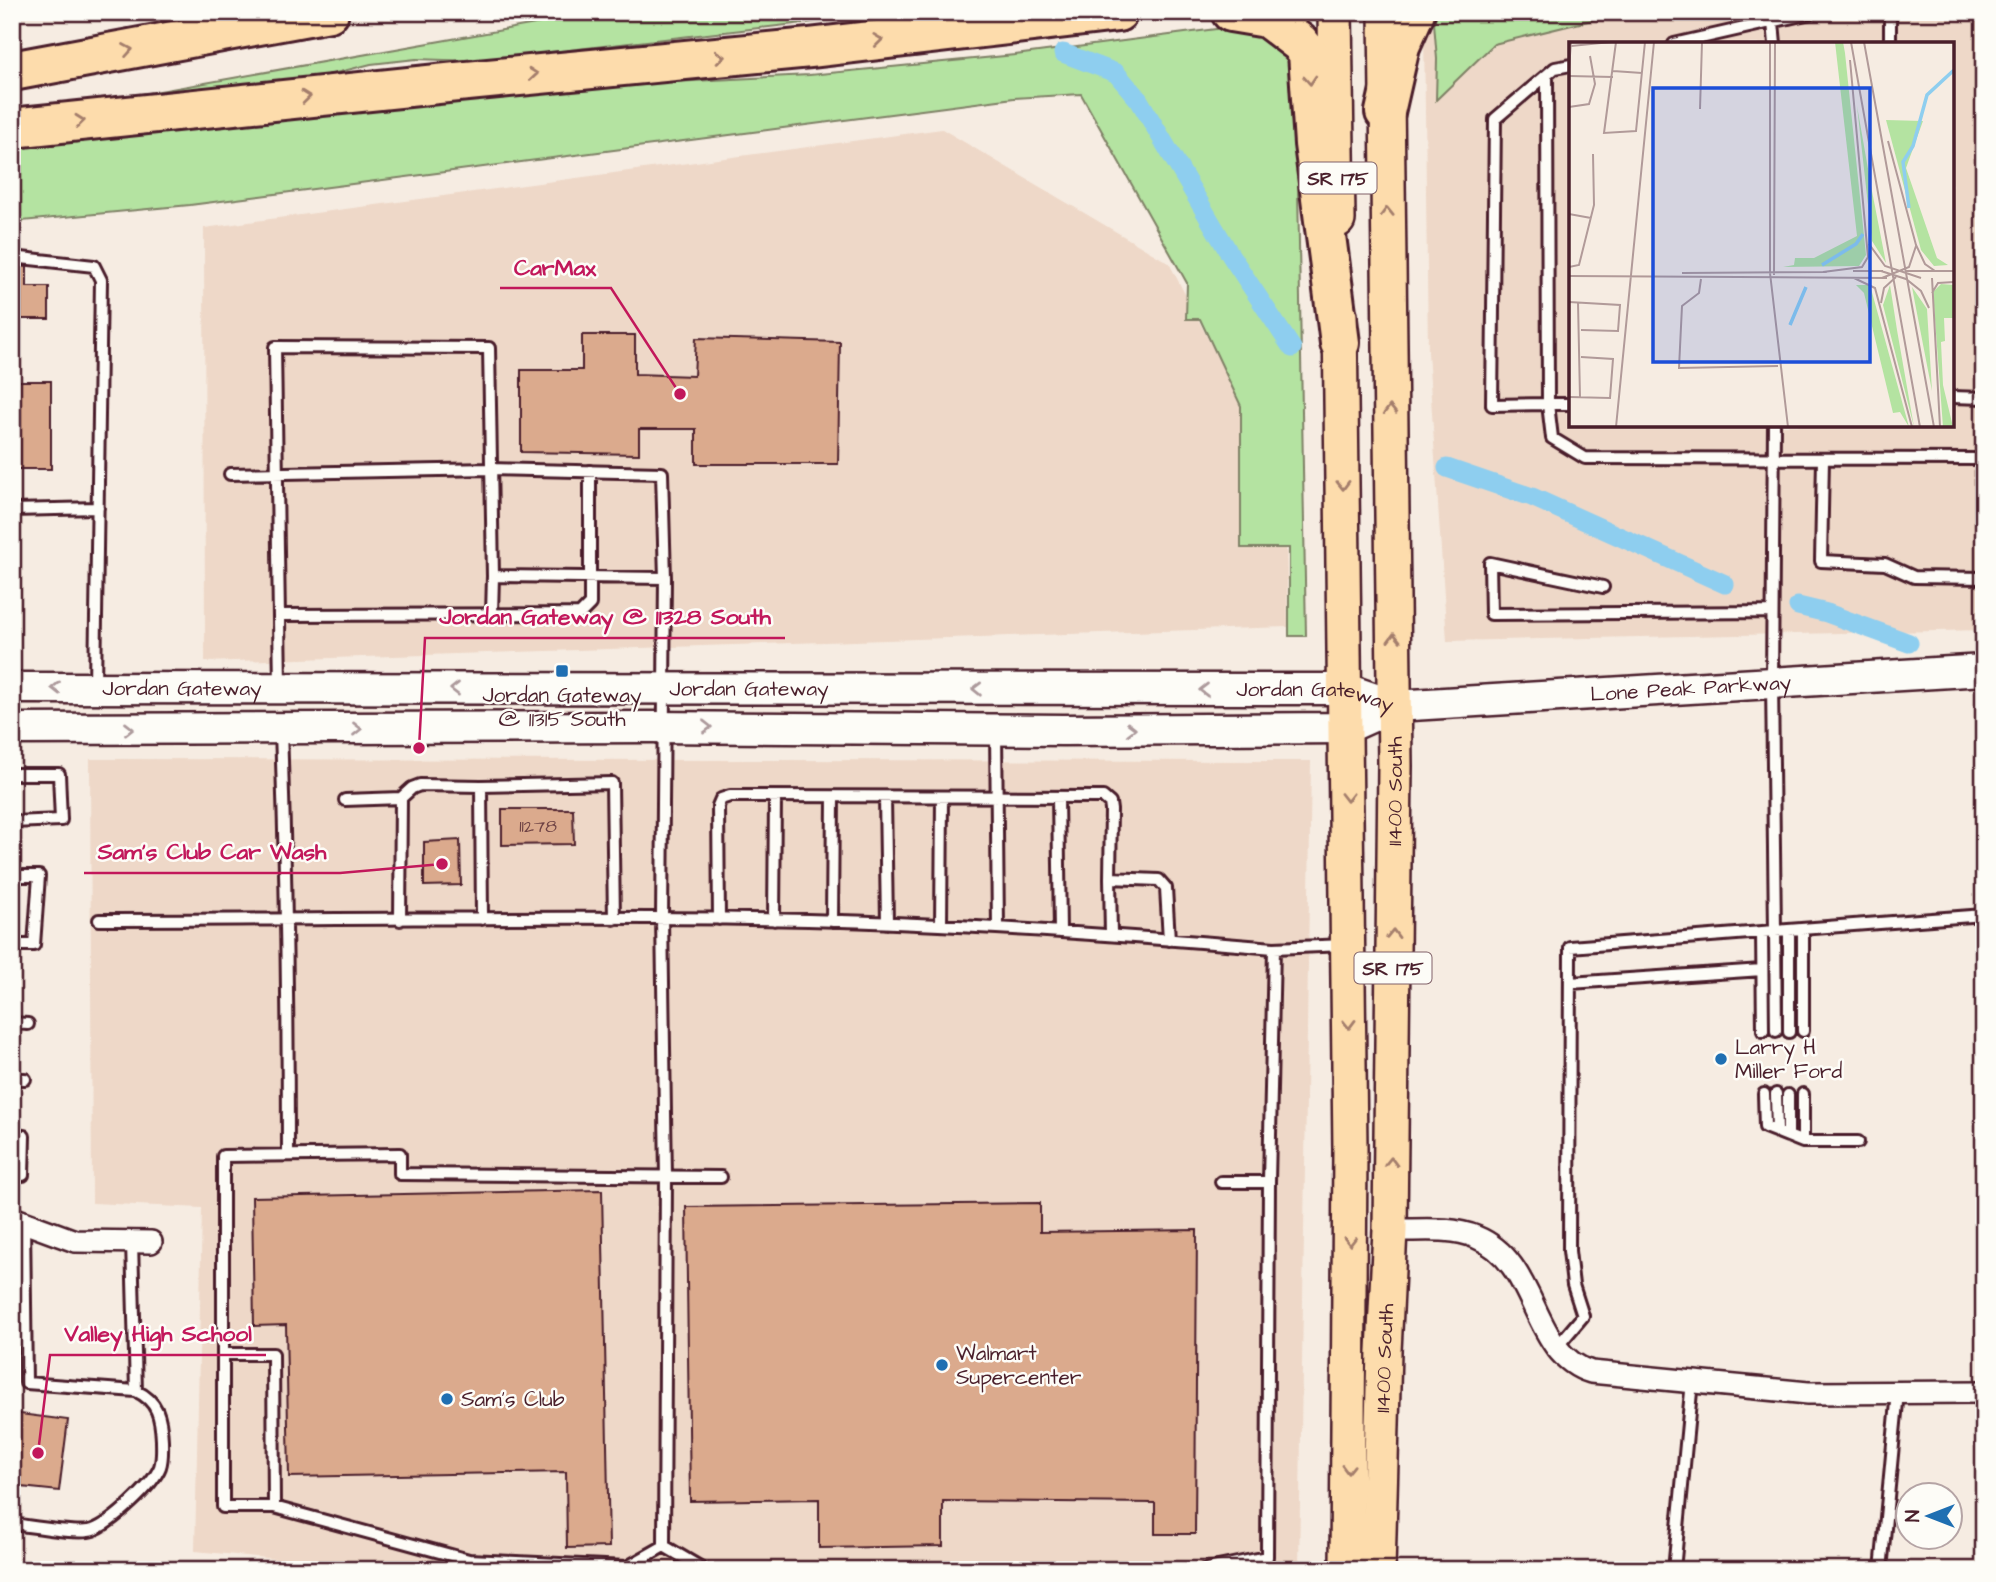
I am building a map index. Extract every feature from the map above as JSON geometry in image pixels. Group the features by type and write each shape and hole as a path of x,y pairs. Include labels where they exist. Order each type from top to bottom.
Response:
{"highway":[{"path":"12,71 329,12"},
{"path":"12,128 471,80 797,50 1118,12"},
{"path":"1231,12 1268,18 1300,43 1308,53 1314,144 1340,343"},
{"path":"1385,113 1400,46 1415,12"}],"main road":[{"name":"11400 South","path":"1335,12 1346,689 1350,1177 1346,1570"},
{"name":"11400 South","path":"1378,1570 1390,1230 1395,706 1385,113 1386,12"},
{"name":"Lone Peak Parkway","path":"1395,706 1984,670"},
{"name":"Jordan Gateway","path":"12,688 1346,689 1395,706"},
{"path":"280,688 281,730"},
{"name":"Jordan Gateway","path":"12,729 1346,728 1395,706"}],"street":[{"path":"18,1221 75,1241 142,1242"},
{"path":"1390,1230 1454,1231 1475,1236 1492,1245 1508,1259 1521,1278 1556,1348 1566,1360 1591,1372 1808,1393 1984,1392"}],"lane":[{"path":"1683,42 1815,12"},
{"path":"1890,12 1890,42"},
{"path":"1773,22 1774,42"},
{"path":"1569,65 1555,68 1494,119 1492,405 1569,404"},
{"path":"1547,75 1548,404 1552,438 1585,458 1984,459"},
{"path":"12,257 94,266 101,280 95,688"},
{"path":"280,688 275,347 489,348 492,614"},
{"path":"1954,397 1984,398"},
{"path":"1774,427 1772,682 1776,1031"},
{"path":"1823,459 1821,561 1885,564 1914,577 1984,578"},
{"path":"230,474 491,470 662,473 665,579 662,918 666,1177 664,1546"},
{"path":"279,615 580,614 590,604 590,471"},
{"path":"12,510 98,509"},
{"path":"1602,587 1490,564 1491,614 1772,612"},
{"path":"493,576 665,579"},
{"path":"996,729 998,928"},
{"path":"281,730 288,920 288,1155"},
{"path":"12,774 58,774 61,820 12,822"},
{"path":"345,800 401,798 420,785 612,783 614,919"},
{"path":"481,786 482,919"},
{"path":"719,919 718,806 721,799 730,796 1103,797 1110,803 1111,935"},
{"path":"774,920 775,797"},
{"path":"832,921 833,797"},
{"path":"885,797 887,923"},
{"path":"942,797 942,925"},
{"path":"400,920 401,798"},
{"path":"1058,798 1060,931"},
{"path":"12,876 39,876 34,945 12,945"},
{"path":"1110,878 1158,880 1166,888 1169,940"},
{"path":"1556,1348 1583,1316 1573,1285 1569,1251 1570,947 1984,915"},
{"path":"99,920 662,918 832,921 1060,931 1274,948 1347,945"},
{"path":"1803,929 1803,1031"},
{"path":"1789,930 1789,1032"},
{"path":"1762,932 1763,1031"},
{"path":"1203,1570 1267,1557 1269,1182 1274,948"},
{"path":"1570,983 1762,970"},
{"path":"12,1023 28,1024"},
{"path":"12,1079 25,1079"},
{"path":"1770,1094 1765,1127 1803,1142 1858,1142"},
{"path":"1803,1094 1803,1142"},
{"path":"1788,1095 1788,1136"},
{"path":"12,1135 24,1136 23,1175 12,1175"},
{"path":"664,1546 627,1567 469,1560 274,1507 223,1507 223,1156 400,1154 400,1174 720,1177"},
{"path":"1221,1182 1269,1182"},
{"path":"12,1524 88,1531 107,1522 147,1485 160,1466 162,1452 160,1418 154,1404 145,1395 136,1391 26,1383 18,1221"},
{"path":"136,1391 142,1242"},
{"path":"223,1354 273,1354 274,1507"},
{"path":"1674,1570 1692,1381"},
{"path":"1881,1570 1898,1392"},
{"path":"664,1546 705,1570"}],"shaded area":[{"path":"1517,12 1984,12 1984,630 1447,641 1428,352 1424,30"},
{"path":"942,129 1169,263 1285,488 1288,627 205,662 204,228"},
{"path":"90,759 1311,761 1299,1570 387,1570 195,1551 202,1208 92,1203"}],"green space":[{"path":"603,12 899,12 473,61 416,59 371,64 320,77 127,100 126,97"},
{"path":"1437,12 1625,12 1494,44 1436,100 1434,23"},
{"path":"1253,28 1286,53 1296,75 1306,636 1289,636 1289,548 1241,548 1241,406 1200,319 1186,319 1187,283 1081,94 1014,98 190,205 12,222 12,146 594,86 809,75 1015,55 1216,29"}],"building":[{"path":"12,265 27,267 27,287 49,287 49,319 12,319"},
{"path":"582,335 635,335 635,374 694,376 696,338 840,342 838,464 696,464 696,429 639,429 639,454 521,452 521,370 582,370"},
{"path":"12,381 51,381 51,469 12,469"},
{"path":"502,809 573,809 574,844 502,845"},
{"path":"460,840 461,885 424,886 424,842"},
{"name":"Sam's Club","path":"602,1190 609,1547 567,1548 566,1472 289,1477 286,1325 254,1326 252,1197"},
{"name":"Walmart Supercenter","path":"1040,1203 1040,1232 1197,1230 1195,1534 1155,1534 1155,1503 943,1501 943,1546 819,1548 819,1499 690,1501 686,1207"},
{"path":"12,1413 68,1420 59,1491 12,1486"}],"waterway":[{"path":"1063,53 1116,73 1139,100 1231,256 1292,348"},
{"path":"1447,468 1532,497 1725,584"},
{"path":"1798,606 1827,613 1909,643"}],"place":[{"name":"CarMax","path":"680,394"},
{"name":"Jordan Gateway @ 11315 South","path":"562,671"},
{"name":"Jordan Gateway @ 11328 South","path":"419,748"},
{"name":"Sam's Club Car Wash","path":"442,864"},
{"name":"Larry H Miller Ford","path":"1721,1059"},
{"name":"Walmart Supercenter","path":"942,1365"},
{"name":"Sam's Club","path":"447,1399"},
{"name":"Valley High School","path":"38,1453"}]}
